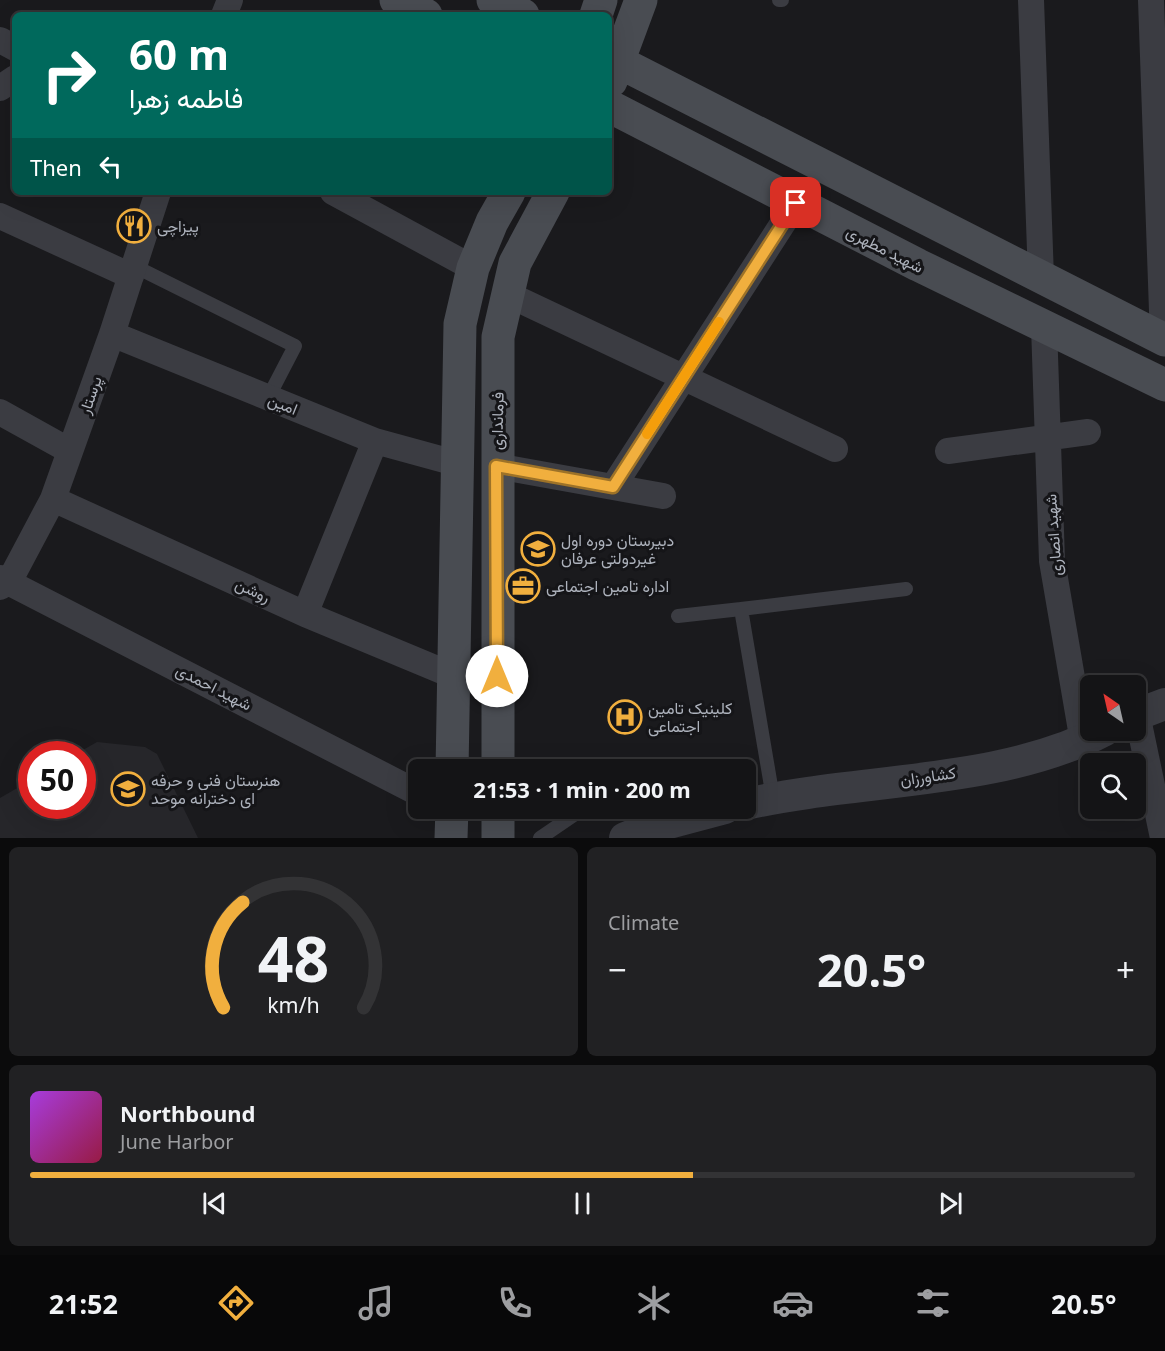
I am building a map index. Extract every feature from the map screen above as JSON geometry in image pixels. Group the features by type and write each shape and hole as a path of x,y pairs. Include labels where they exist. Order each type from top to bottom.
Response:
{"main road":[{"path":"396,0 420,12"},
{"path":"493,0 517,12"},
{"path":"641,0 612,68 1164,340"},
{"name":"شهید مطهری","path":"612,108 796,203 1165,384"},
{"path":"452,759 460,324 473,268 508,195"},
{"name":"فرمانداری","path":"498,759 496,466 498,337 515,262 551,195"},
{"path":"459,464 496,466"},
{"path":"498,819 498,838"}],"street":[{"path":"1031,0 1041,278"},
{"path":"1151,0 1164,340"},
{"name":"پرستار","path":"3,582 53,499 112,334 157,195"},
{"path":"339,195 473,268"},
{"path":"613,487 796,203"},
{"path":"0,216 132,271"},
{"path":"507,294 835,449"},
{"name":"شهید انصاری","path":"1044,326 1052,561 1080,678"},
{"name":"امین","path":"112,334 375,441 459,464"},
{"path":"0,412 70,452"},
{"path":"948,451 1088,432"},
{"path":"305,614 375,441"},
{"path":"496,466 663,496"},
{"name":"روشن","path":"53,499 305,614 454,676"},
{"name":"شهید احمدی","path":"3,582 408,788"},
{"path":"1146,711 1163,838"},
{"name":"کشاورزان","path":"759,801 1021,763 1080,741"},
{"path":"642,835 691,819"}],"lane":[{"path":"132,271 295,346 268,398"},
{"path":"678,616 906,589"},
{"path":"741,609 759,801"},
{"path":"540,838 568,819"}],"shaded area":[{"name":"هنرستان فنی و حرفه ای دخترانه موحد","path":"96,743 145,747 157,754 198,838 0,838 0,798 18,788 18,819 96,819"}],"slow traffic":[{"path":"647,434 719,322"}],"place":[{"name":"پیزاچی","path":"134,226"},
{"name":"دبیرستان دوره اول غیردولتی عرفان","path":"538,549"},
{"name":"اداره تامین اجتماعی","path":"523,586"},
{"name":"کلینیک تامین اجتماعی","path":"625,717"},
{"name":"هنرستان فنی و حرفه ای دخترانه موحد","path":"128,789"}],"route":[{"path":"497,676 496,466 613,487 796,203"}]}
